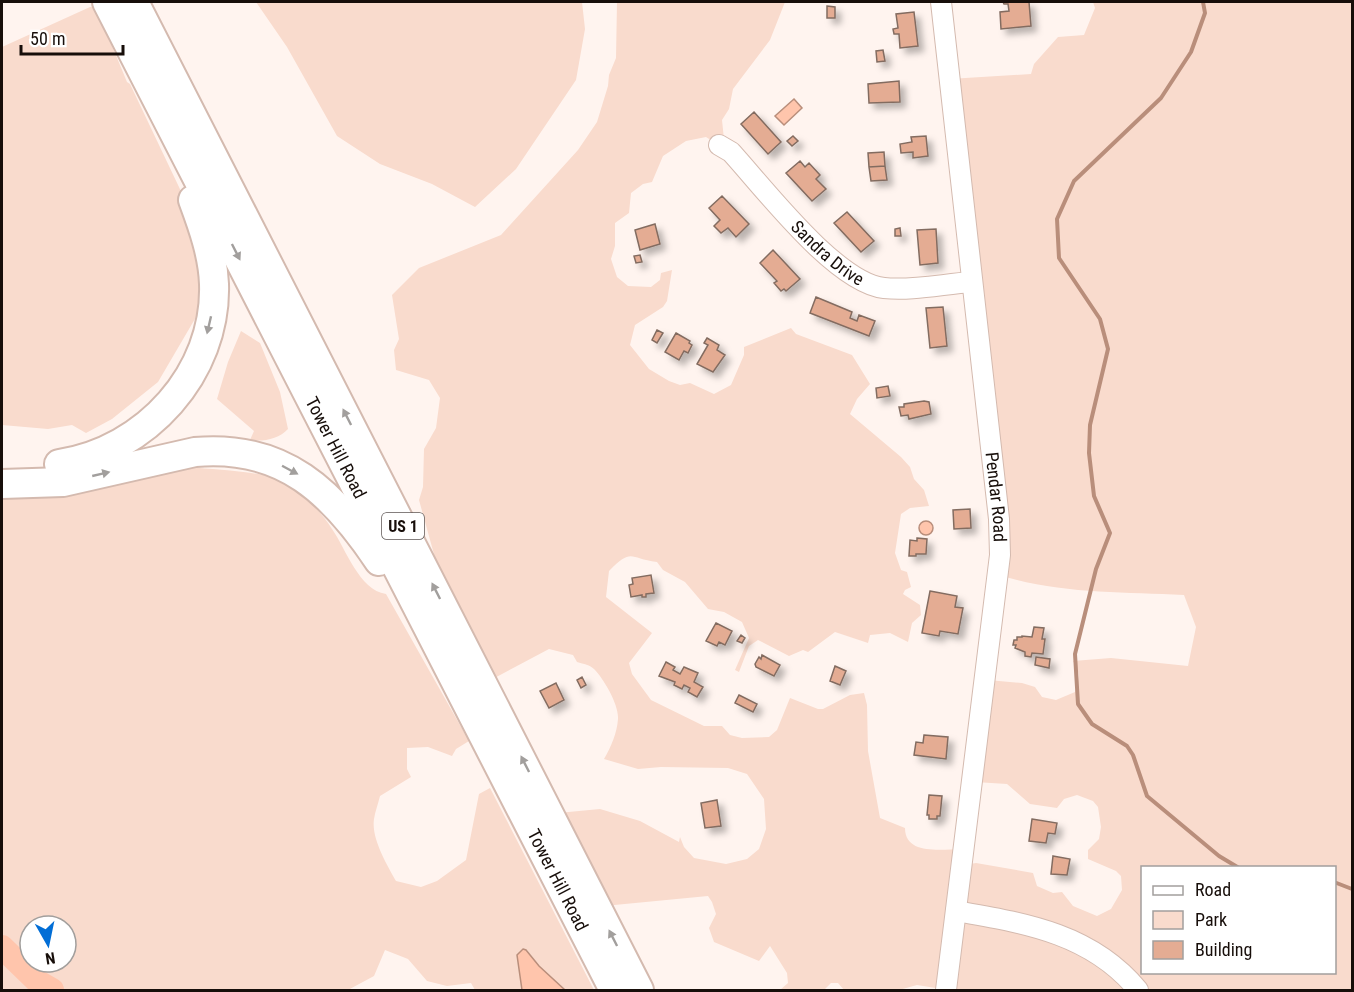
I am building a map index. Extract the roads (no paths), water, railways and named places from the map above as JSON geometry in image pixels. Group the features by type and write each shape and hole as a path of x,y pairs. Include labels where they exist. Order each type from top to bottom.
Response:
{"highway":[{"name":"Tower Hill Road","path":"117,3 142,69 614,990"},
{"name":"Tower Hill Road","path":"117,3 639,990"},
{"path":"2,465 42,466 81,460 113,448 129,439 157,418 177,395 193,371 203,346 213,308 214,282 211,256 198,213 142,69"},
{"path":"2,484 63,482 178,455 211,451 245,453 276,462 315,485 348,520 376,556 455,679"}],"street":[{"name":"Pendar Road","path":"941,2 999,519 1000,555 946,990"},
{"name":"Sandra Drive","path":"718,146 731,152 820,251 862,282 884,288 972,282"},
{"path":"956,911 1025,923 1077,942 1096,952 1138,990"}],"waterway":[{"path":"1203,2 1205,13 1191,52 1161,98 1074,181 1057,219 1059,258 1100,319 1108,349 1090,425 1089,453 1094,496 1110,533 1096,569 1075,654 1078,704 1092,724 1127,746 1133,755 1147,796 1219,856 1236,866"},
{"path":"1336,883 1352,889"},
{"path":"2,947 38,982 52,990"}]}
